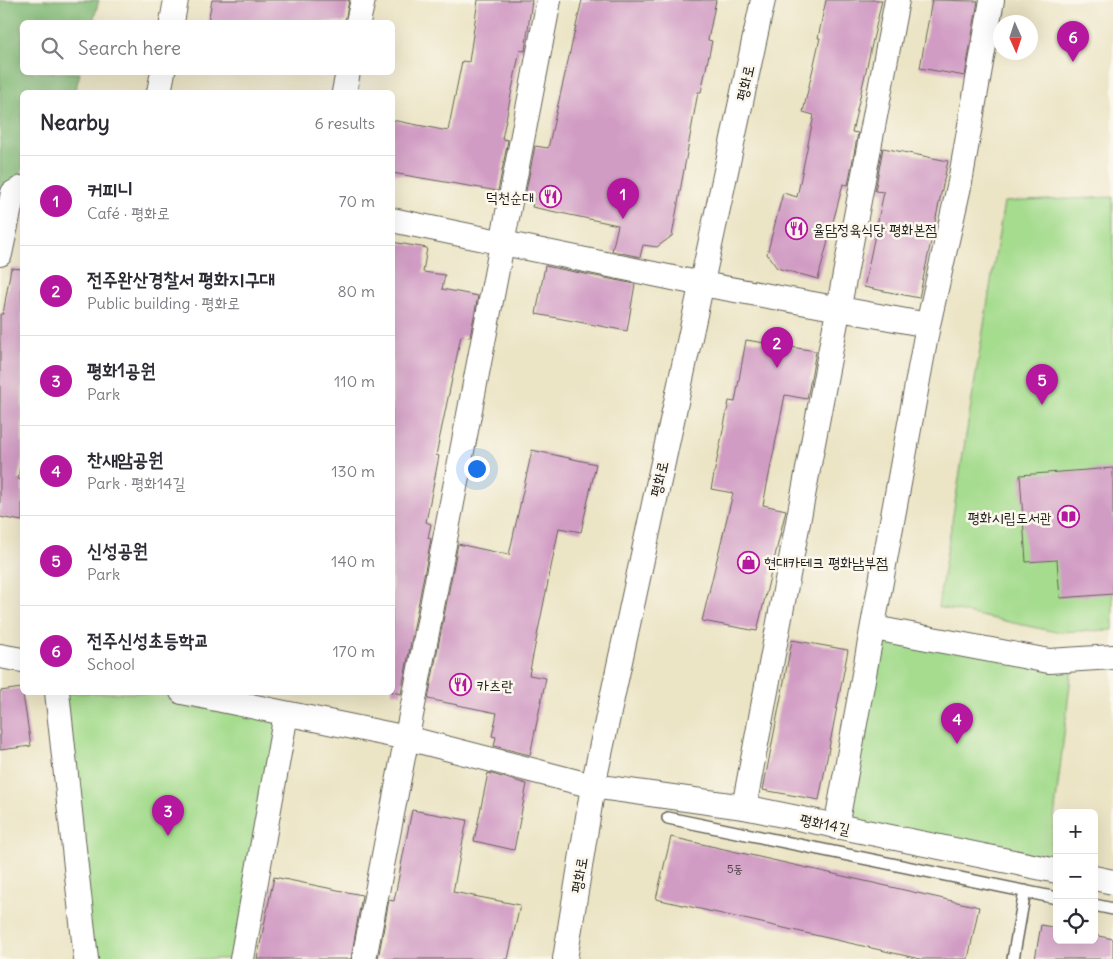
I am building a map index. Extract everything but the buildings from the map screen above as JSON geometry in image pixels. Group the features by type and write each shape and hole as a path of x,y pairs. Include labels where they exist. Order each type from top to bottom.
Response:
{"street":[{"path":"172,20 176,0"},
{"path":"358,20 362,0"},
{"path":"364,959 549,0"},
{"name":"평화로","path":"565,959 593,786 763,0"},
{"path":"744,807 898,0"},
{"path":"836,826 874,628 928,326 960,182 992,0"},
{"path":"159,90 162,75"},
{"path":"344,90 347,75"},
{"path":"0,254 13,193 20,189"},
{"path":"395,221 702,284 838,307 928,326"},
{"path":"874,628 1049,661 1113,657"},
{"path":"0,656 20,660"},
{"path":"57,695 86,959"},
{"name":"평화14길","path":"207,695 224,697 286,714 407,738 593,786 744,807 1053,870"},
{"path":"242,959 286,714"},
{"path":"1098,879 1113,882"}],"lane":[{"path":"668,818 1053,897"},
{"path":"1012,959 1025,891"},
{"path":"1098,906 1113,909"}],"green space":[{"path":"0,0 99,0 94,20 20,20 20,75 79,75 76,90 20,90 20,179 0,192"},
{"path":"1113,197 1113,630 1056,632 938,607 1004,202"},
{"path":"874,628 1073,659 1055,809 1053,809 1048,869 836,827"},
{"path":"57,695 191,695 286,714 242,959 86,959"}],"place":[{"name":"전주신성초등학교","path":"1073,62"},
{"name":"덕천순대","path":"550,197"},
{"name":"커피니","path":"623,219"},
{"name":"율담정육식당 평화본점","path":"797,229"},
{"name":"전주완산경찰서 평화지구대","path":"777,368"},
{"name":"신성공원","path":"1042,405"},
{"name":"평화시립도서관","path":"1068,517"},
{"name":"현대카테크 평화남부점","path":"748,562"},
{"name":"카츠란","path":"461,685"},
{"name":"찬새암공원","path":"957,744"},
{"name":"평화1공원","path":"168,836"}]}
